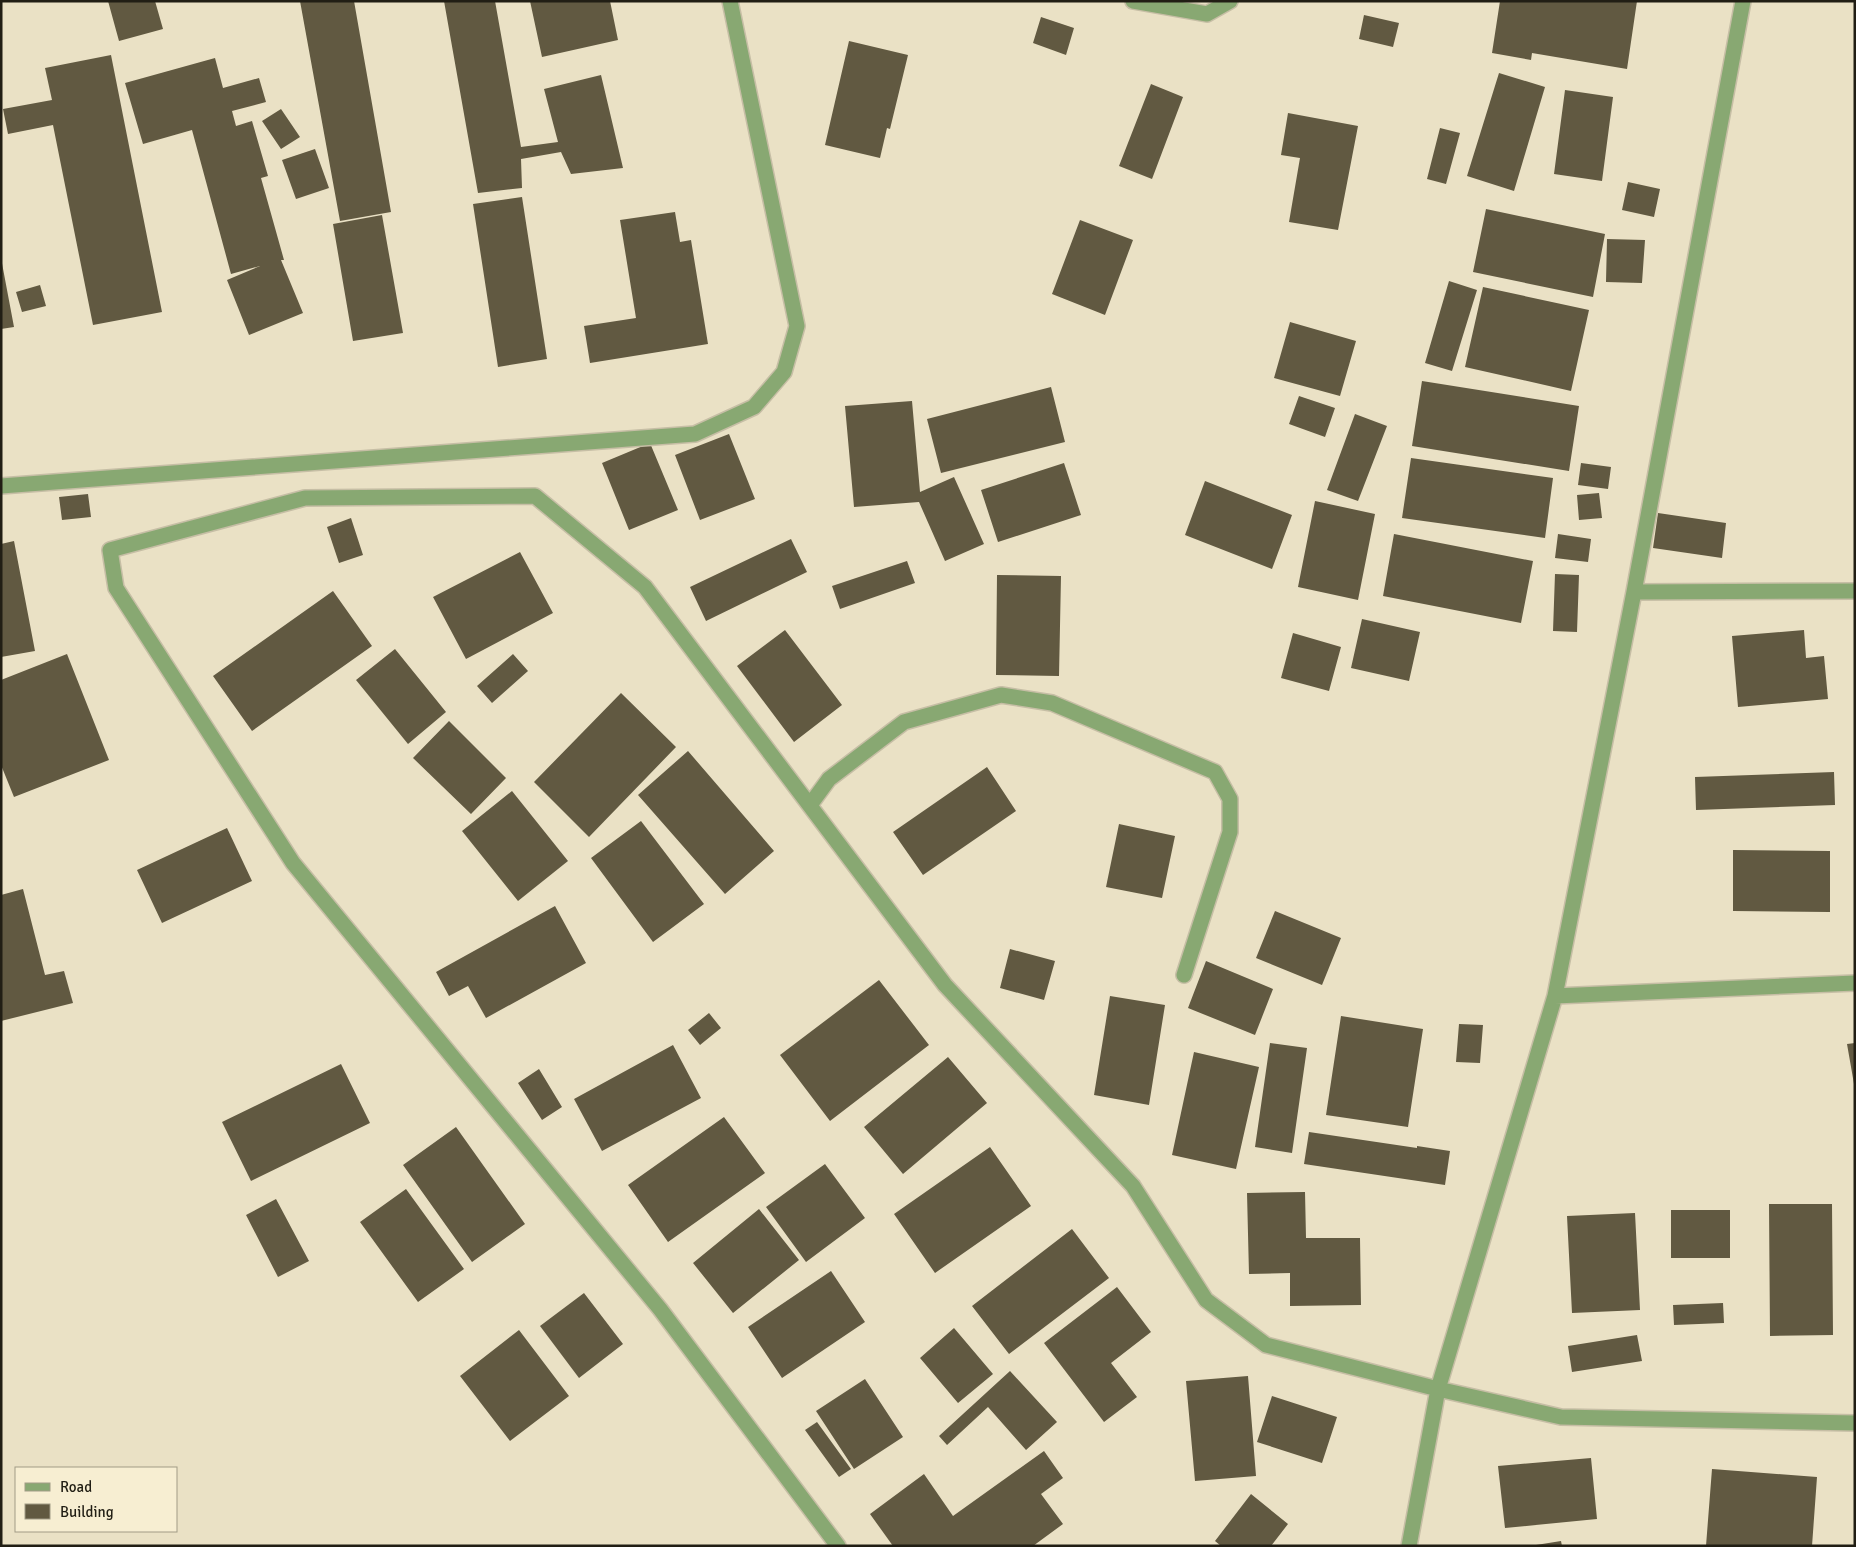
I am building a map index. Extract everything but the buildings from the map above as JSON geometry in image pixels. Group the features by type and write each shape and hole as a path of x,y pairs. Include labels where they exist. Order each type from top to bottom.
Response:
{"street":[{"path":"1,486 695,434 754,407 784,372 797,326 730,1"},
{"path":"1133,1 1206,14 1230,1"},
{"path":"1409,1546 1438,1389 1555,996 1634,592 1743,1"},
{"path":"838,1546 660,1309 293,863 116,588 110,550 305,498 535,496 645,587 945,984 1133,1186 1206,1300 1266,1345 1561,1418 1855,1423"},
{"path":"1634,592 1855,591"},
{"path":"810,805 829,779 904,722 1001,695 1052,703 1215,772 1230,800 1230,832 1184,975"},
{"path":"1555,996 1855,983"}]}
